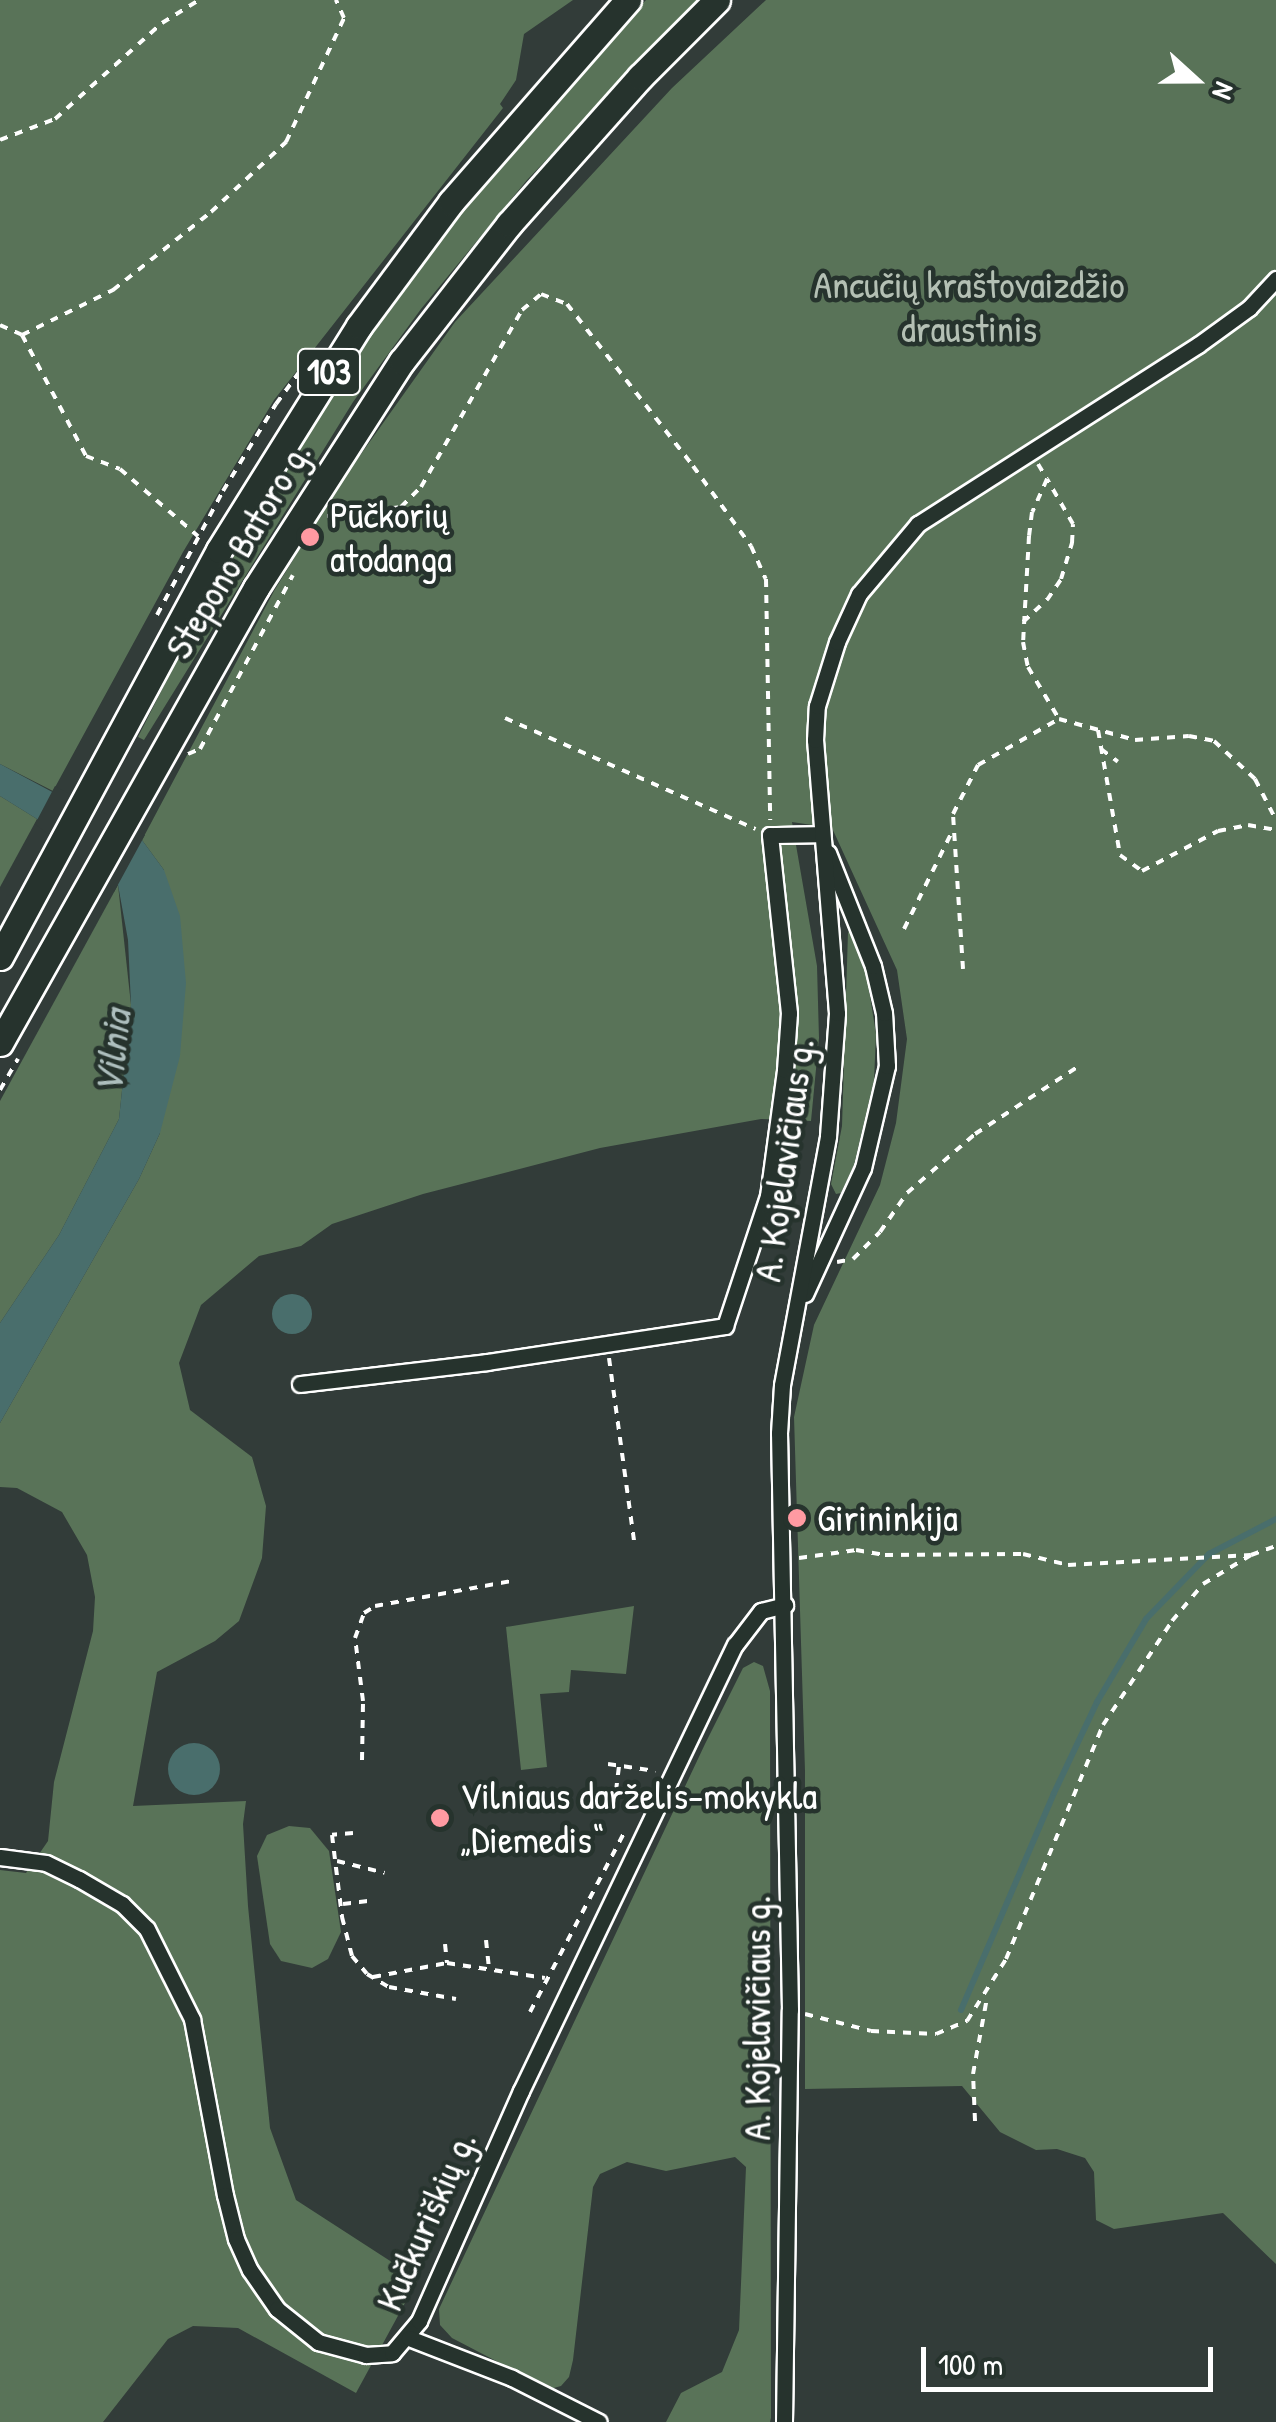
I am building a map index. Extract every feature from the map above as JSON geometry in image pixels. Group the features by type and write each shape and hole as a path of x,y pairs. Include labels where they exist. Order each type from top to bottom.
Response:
{"main road":[{"name":"Stepono Batoro g.","path":"0,957 219,550 359,326 451,202 628,0"},
{"name":"Stepono Batoro g.","path":"0,1044 171,755 291,530 402,361 522,210 640,76 717,0"}],"street":[{"name":"A. Kojelavičiaus g.","path":"784,2422 790,2010 779,1434 782,1385 828,1136 834,1080 835,964 821,834 817,706 837,642 859,594 918,524 1198,345 1249,308 1276,280"},
{"name":"A. Kojelavičiaus g.","path":"794,1316 863,1168 886,1066 884,1013 873,966 821,834"},
{"path":"300,1384 725,1326 768,1196 785,1070 789,1013 785,946 770,835 821,834"},
{"name":"Kučkuriškių g.","path":"0,1857 46,1863 79,1879 122,1904 147,1930 192,2020 236,2239 276,2308 318,2342 338,2350 392,2353 410,2338 521,2091 735,1645 761,1611 785,1606"},
{"path":"410,2338 512,2378 600,2422"}],"path":[{"path":"0,140 55,119 162,23 198,0"},
{"path":"22,335 114,290 212,212 286,142 344,18 336,0"},
{"path":"324,516 401,507 422,487 522,310 542,294 567,304 694,466 751,546 766,579 770,835 504,718"},
{"path":"0,325 22,335 86,456 120,469 198,536"},
{"path":"1023,622 1054,590 1072,543 1072,524 1030,449"},
{"path":"1047,479 1032,512 1023,622 1028,666 1059,719 1136,740 1189,736 1214,742 1255,779 1276,820"},
{"path":"171,755 200,748 294,572"},
{"path":"963,968 951,834 953,814 978,765 1059,719"},
{"path":"1098,730 1120,855 1142,871 1218,831 1248,826 1276,830"},
{"path":"1101,749 1118,762"},
{"path":"904,929 951,834"},
{"path":"818,1267 853,1259 908,1193 975,1134 1078,1066"},
{"path":"0,1090 7,1077"},
{"path":"607,1343 635,1547"},
{"path":"975,2122 973,2074 988,1994 1103,1725 1172,1621 1203,1584 1251,1554 1276,1546"},
{"path":"783,1559 856,1550 885,1555 1023,1554 1068,1564 1251,1554"},
{"path":"362,1760 363,1702 355,1638 364,1613 375,1606 516,1580"},
{"path":"608,1764 674,1774"},
{"path":"606,1808 614,1807 619,1766"},
{"path":"530,2012 625,1830 661,1802"},
{"path":"353,1834 332,1836 340,1904 352,1956 372,1977 389,1987 456,1999"},
{"path":"335,1861 386,1873"},
{"path":"340,1904 368,1901"},
{"path":"486,1940 489,1968"},
{"path":"445,1944 447,1963"},
{"path":"372,1977 447,1963 546,1978"},
{"path":"790,2010 871,2031 936,2034 967,2022 988,1994"}],"green space":[{"path":"0,0 573,0 524,34 516,80 500,104 503,108 274,400 183,552 53,791 0,764"},
{"path":"646,0 699,0 527,180 421,309 353,402 144,740 138,737 213,589 345,371 420,263 493,171 568,82"},
{"name":"Ancučių kraštovaizdžio draustinis","path":"766,0 1276,0 1276,2264 1223,2213 1114,2229 1096,2220 1094,2172 1085,2158 1057,2149 1036,2150 1000,2132 962,2086 805,2089 805,1771 794,1417 814,1325 880,1185 896,1123 907,1039 897,970 832,828 792,822 817,966 819,1038 811,1121 761,1119 600,1148 423,1194 332,1224 301,1246 259,1256 201,1305 179,1363 190,1410 252,1457 266,1506 262,1558 239,1621 215,1641 157,1672 133,1806 246,1801 243,1824 248,1906 270,2128 296,2200 418,2279 356,2393 238,2328 193,2326 168,2339 103,2422 0,2422 0,1870 26,1873 48,1841 54,1782 93,1631 95,1597 87,1555 62,1512 17,1488 0,1487 0,1423 139,1179 160,1133 164,870 142,840 274,591 339,485 455,322 672,88"},
{"path":"0,796 37,819 0,887"},
{"path":"118,885 131,1005 119,1119 59,1235 0,1323 0,1101"},
{"path":"848,932 854,935 868,983 876,1034 874,1081 854,1165 841,1193 836,1194 831,1184 842,1126"},
{"path":"634,1606 626,1674 571,1670 569,1692 540,1694 547,1767 521,1770 506,1627"},
{"path":"754,1662 763,1666 770,1691 771,2418 770,2422 666,2422 681,2393 722,2372 739,2330 746,2167 735,2157 666,2171 627,2162 600,2174 593,2187 573,2360 569,2377 561,2386 550,2389 452,2338 440,2325 439,2309 705,1744 743,1668"},
{"path":"289,1826 310,1828 329,1851 341,1932 328,1959 312,1968 281,1961 270,1944 257,1856 267,1835"}],"water":[{"path":"0,764 142,840 164,870 180,916 186,983 180,1056 160,1133 139,1179 0,1423 0,1323 59,1235 119,1119 131,1005 128,940 118,885 37,819 0,796"},
{"path":"292,1294 306,1300 312,1314 306,1328 292,1334 278,1328 272,1314 278,1300"},
{"path":"194,1743 212,1751 220,1769 212,1787 194,1795 176,1787 168,1769 176,1751"}],"pier":[{"path":"55,786 145,835 114,892 106,878 35,824"}],"waterway":[{"path":"961,2010 1097,1702 1146,1619 1209,1554 1276,1519"}],"place":[{"name":"Pūčkorių atodanga","path":"310,537"},
{"name":"Girininkija","path":"797,1518"},
{"name":"Vilniaus darželis-mokykla „Diemedis“","path":"440,1818"}],"water label":[{"name":"Vilnia","path":"111,1052"}]}
